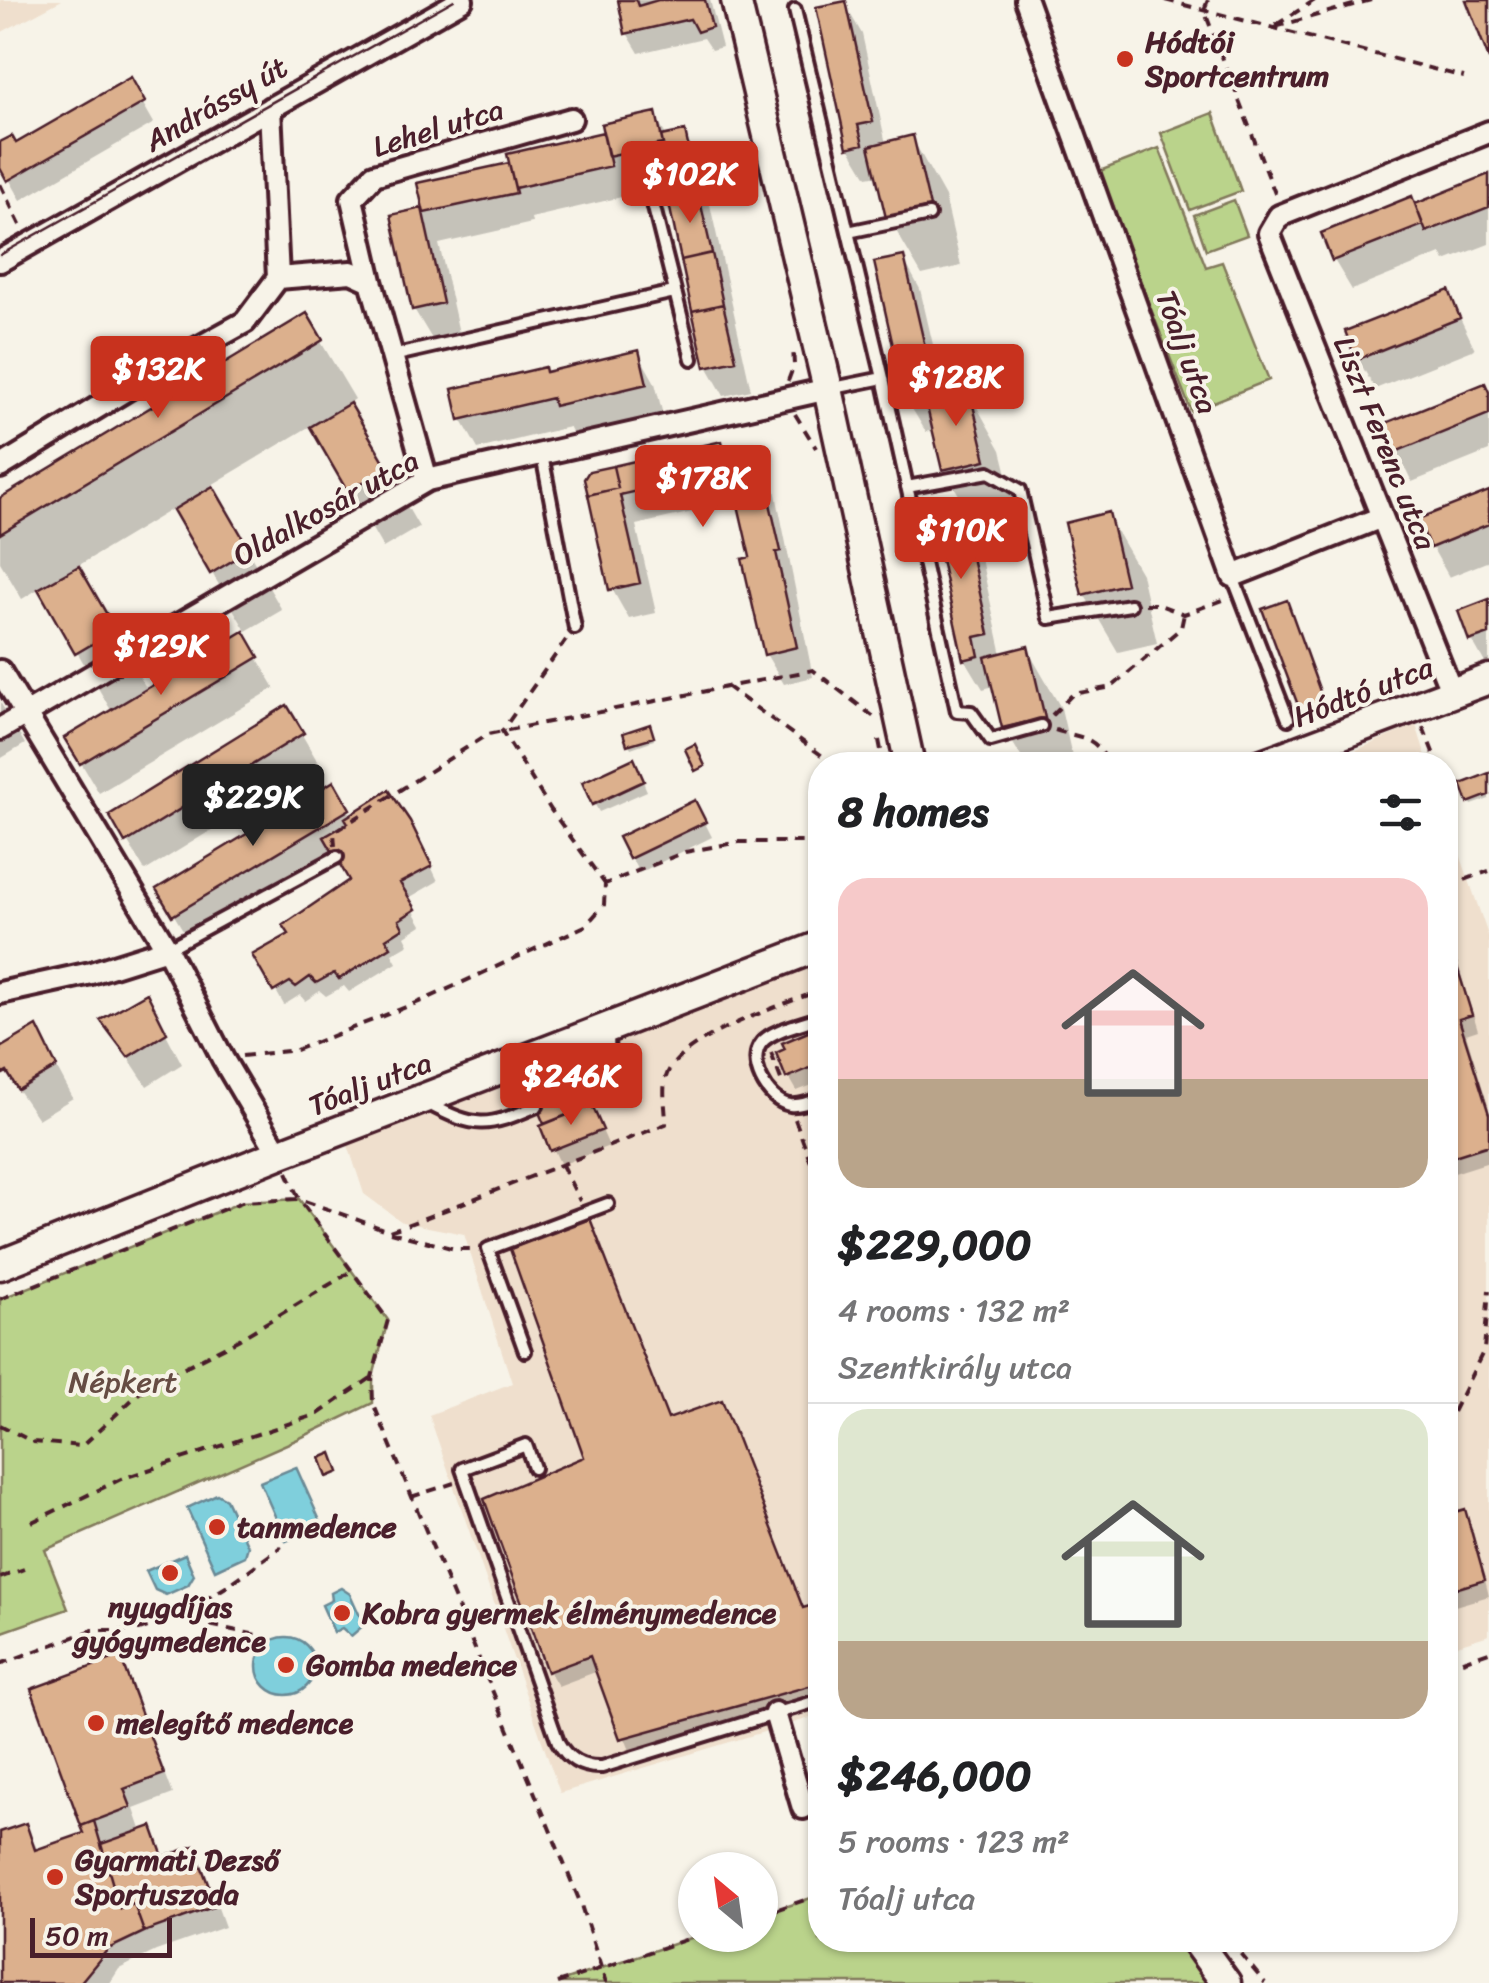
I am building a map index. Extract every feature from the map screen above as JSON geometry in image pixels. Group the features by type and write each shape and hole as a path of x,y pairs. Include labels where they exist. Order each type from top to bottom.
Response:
{"street":[{"name":"Andrássy út","path":"0,261 462,0"},
{"path":"736,0 828,389 907,752"},
{"name":"Tóalj utca","path":"1026,0 1232,576"},
{"path":"0,467 166,365 245,322 278,278 270,108"},
{"name":"Lehel utca","path":"371,281 352,199 374,176 571,120"},
{"path":"1281,215 1489,132"},
{"name":"Liszt Ferenc utca","path":"1281,215 1269,233 1452,693"},
{"path":"278,278 351,272 371,281 428,480"},
{"name":"Oldalkosár utca","path":"0,730 428,480 828,389"},
{"path":"1232,576 1382,517"},
{"path":"0,671 167,948 222,1059 279,1154"},
{"name":"Hódtó utca","path":"1295,752 1489,678"},
{"path":"0,992 91,973 167,948"},
{"name":"Tóalj utca","path":"0,1264 808,951"},
{"path":"775,1714 803,1808"},
{"path":"1204,1952 1226,1983"}],"lane":[{"path":"795,10 957,711 972,712 991,740 1041,726"},
{"path":"644,164 692,359"},
{"path":"848,232 930,215"},
{"path":"390,357 674,292"},
{"path":"828,389 883,378"},
{"path":"542,455 574,628"},
{"path":"907,487 989,472 1020,490 1049,618 1130,605"},
{"path":"1232,576 1288,719"},
{"path":"167,948 337,856"},
{"path":"808,1022 766,1039 756,1054 770,1095 790,1105 808,1101"},
{"path":"584,1086 609,1074 608,1027"},
{"path":"422,1100 458,1120 494,1125 537,1106"},
{"path":"525,1351 488,1249 608,1204"},
{"path":"534,1468 526,1445 462,1469 558,1742 571,1759 591,1768 602,1767 808,1704"}],"path":[{"path":"1165,0 1464,76"},
{"path":"1208,0 1204,10 1281,215"},
{"path":"1272,28 1314,0"},
{"path":"1272,28 1371,0"},
{"path":"0,184 29,244"},
{"path":"1130,605 1157,604 1184,614 1209,605"},
{"path":"1102,752 1091,740 1041,726 1073,694 1112,688 1181,628 1184,614"},
{"path":"502,731 574,628"},
{"path":"337,856 334,832 488,734 813,670 874,716"},
{"path":"726,686 817,752"},
{"path":"1419,718 1433,752"},
{"path":"222,1059 296,1050 424,1000 585,926 604,905 605,884 550,810 502,731"},
{"path":"605,884 685,852 738,842 808,842"},
{"path":"1458,882 1489,871"},
{"path":"388,1232 666,1124 665,1079 676,1059 694,1043 808,995"},
{"path":"562,1165 585,1212"},
{"path":"299,1199 388,1320 372,1377 373,1403 564,1864 606,1983"},
{"path":"0,1299 242,1202 299,1199 388,1232 455,1249 488,1249"},
{"path":"0,1425 33,1442 82,1446 147,1386 238,1340 352,1271"},
{"path":"1458,1402 1484,1350 1489,1290"},
{"path":"32,1522 122,1479 318,1414 372,1377"},
{"path":"410,1496 465,1479"},
{"path":"0,1664 93,1630 139,1630 175,1618 282,1546"},
{"path":"0,1578 24,1569"},
{"path":"175,1618 262,1636"},
{"path":"1458,1663 1489,1652"},
{"path":"778,1909 808,1899"},
{"path":"557,1983 678,1942"},
{"path":"1239,1952 1266,1983"}],"shaded area":[{"path":"0,0 62,0 0,33"},
{"path":"1416,725 1425,752 1351,752"},
{"path":"1458,849 1489,938 1489,1635 1458,1645"},
{"path":"808,960 808,1719 560,1793 429,1415 512,1383 464,1234 402,1222 364,1194 344,1133"}],"green space":[{"path":"1213,113 1241,191 1190,210 1161,133"},
{"path":"1159,148 1206,267 1222,262 1269,380 1191,411 1097,172"},
{"path":"1234,200 1247,235 1206,250 1194,215"},
{"name":"Népkert","path":"299,1199 388,1320 373,1377 373,1403 45,1550 68,1609 0,1633 0,1299 242,1202"},
{"path":"808,1899 808,1952 1204,1952 1226,1983 557,1983 678,1942 678,1952 778,1952 778,1909"}],"water":[{"path":"296,1467 322,1525 286,1541 260,1482"},
{"name":"tanmedence","path":"217,1494 226,1499 248,1546 245,1556 215,1570 187,1508"},
{"name":"nyugdíjas gyógymedence","path":"185,1554 194,1575 188,1585 166,1595 155,1590 146,1571"},
{"name":"Kobra gyermek élménymedence","path":"341,1588 350,1594 364,1625 351,1636 342,1628 334,1632 322,1605"},
{"name":"Gomba medence","path":"286,1637 307,1645 315,1666 307,1687 286,1695 265,1687 257,1666 265,1645"}],"building":[{"path":"618,0 636,0 638,6 658,0 705,0 712,27 697,32 690,19 625,34"},
{"path":"1466,0 1489,0 1489,59"},
{"path":"846,1 873,122 858,125 863,144 847,148 816,7"},
{"path":"131,77 145,102 7,181 0,168 0,142 12,136 16,143"},
{"path":"656,112 663,144 608,156 601,124"},
{"path":"685,131 698,192 668,199 656,145 663,144 661,136"},
{"path":"603,132 611,166 515,188 507,154"},
{"path":"913,135 930,207 886,218 869,146"},
{"path":"509,163 516,193 424,213 417,183"},
{"path":"1489,174 1489,207 1426,232 1415,204"},
{"path":"698,192 712,253 681,260 668,199"},
{"path":"1412,196 1423,225 1332,261 1321,233"},
{"path":"422,208 443,303 412,310 391,215"},
{"path":"712,253 723,304 692,311 681,260"},
{"path":"904,256 932,377 917,380 921,399 906,403 874,262"},
{"path":"1449,290 1460,318 1356,360 1345,331"},
{"path":"723,304 736,360 705,367 692,311"},
{"path":"307,313 323,340 0,534 0,498"},
{"path":"639,350 647,384 554,406 552,398 459,420 452,389"},
{"path":"1485,383 1489,414 1393,453 1381,425"},
{"path":"969,388 986,460 942,470 925,399"},
{"path":"350,403 388,468 347,491 310,427"},
{"path":"722,441 727,464 759,456 781,551 776,552 797,647 764,655 742,559 750,557 730,470 620,495 640,583 609,590 588,495 618,488 613,466"},
{"path":"613,466 618,488 588,495 584,479 589,471"},
{"path":"213,486 250,550 210,574 173,510"},
{"path":"1489,491 1489,524 1430,548 1418,519"},
{"path":"962,512 989,634 975,637 979,656 963,660 932,519"},
{"path":"1109,512 1126,584 1082,595 1065,523"},
{"path":"79,566 116,630 75,654 38,589"},
{"path":"1489,599 1489,634 1469,641 1458,611"},
{"path":"1287,600 1326,708 1302,716 1262,609"},
{"path":"244,631 259,657 80,764 64,738"},
{"path":"1028,646 1045,718 1002,728 985,657"},
{"path":"287,705 304,733 125,843 109,815"},
{"path":"650,724 654,737 627,745 623,733"},
{"path":"695,744 705,766 695,771 685,749"},
{"path":"634,758 644,781 592,805 582,782"},
{"path":"1489,773 1489,795 1468,803 1461,784"},
{"path":"334,781 350,809 172,916 156,889"},
{"path":"389,790 410,821 432,866 400,883 416,909 399,920 403,928 386,939 391,947 339,979 334,973 316,983 310,977 296,987 290,982 273,992 252,955 289,934 283,925 349,880 324,837 348,823 345,818"},
{"path":"695,800 706,822 629,859 618,837"},
{"path":"1458,970 1472,1015 1459,1019 1489,1114 1489,1145 1458,1155"},
{"path":"147,993 167,1033 128,1057 100,1020"},
{"path":"37,1026 57,1067 18,1090 7,1072 3,1074 0,1069 0,1048"},
{"path":"808,1032 808,1069 786,1078 776,1053 785,1049 782,1043"},
{"path":"575,1064 592,1105 544,1124 527,1084"},
{"path":"592,1105 603,1130 550,1151 540,1126"},
{"path":"589,1216 668,1419 722,1400 803,1608 808,1607 808,1686 620,1739 590,1656 547,1672 484,1499 584,1457 510,1249"},
{"path":"332,1453 339,1472 327,1477 320,1458"},
{"path":"1465,1509 1485,1580 1458,1588 1458,1511"},
{"path":"120,1656 164,1774 124,1789 131,1807 81,1826 31,1689"},
{"name":"Gyarmati Dezső Sportuszoda","path":"94,1821 120,1909 134,1904 144,1932 108,1949 80,1983 0,1983 0,1832 26,1823 35,1850 84,1833 81,1826"},
{"path":"152,1826 163,1857 194,1846 216,1906 144,1932 134,1904 120,1909 101,1844"}],"tram line":[{"path":"0,255 454,0"}],"place":[{"name":"Hódtói Sportcentrum","path":"1125,59"},
{"name":"tanmedence","path":"217,1527"},
{"name":"nyugdíjas gyógymedence","path":"170,1573"},
{"name":"Kobra gyermek élménymedence","path":"342,1613"},
{"name":"Gomba medence","path":"286,1665"},
{"name":"melegítő medence","path":"96,1723"},
{"name":"Gyarmati Dezső Sportuszoda","path":"55,1877"}]}
